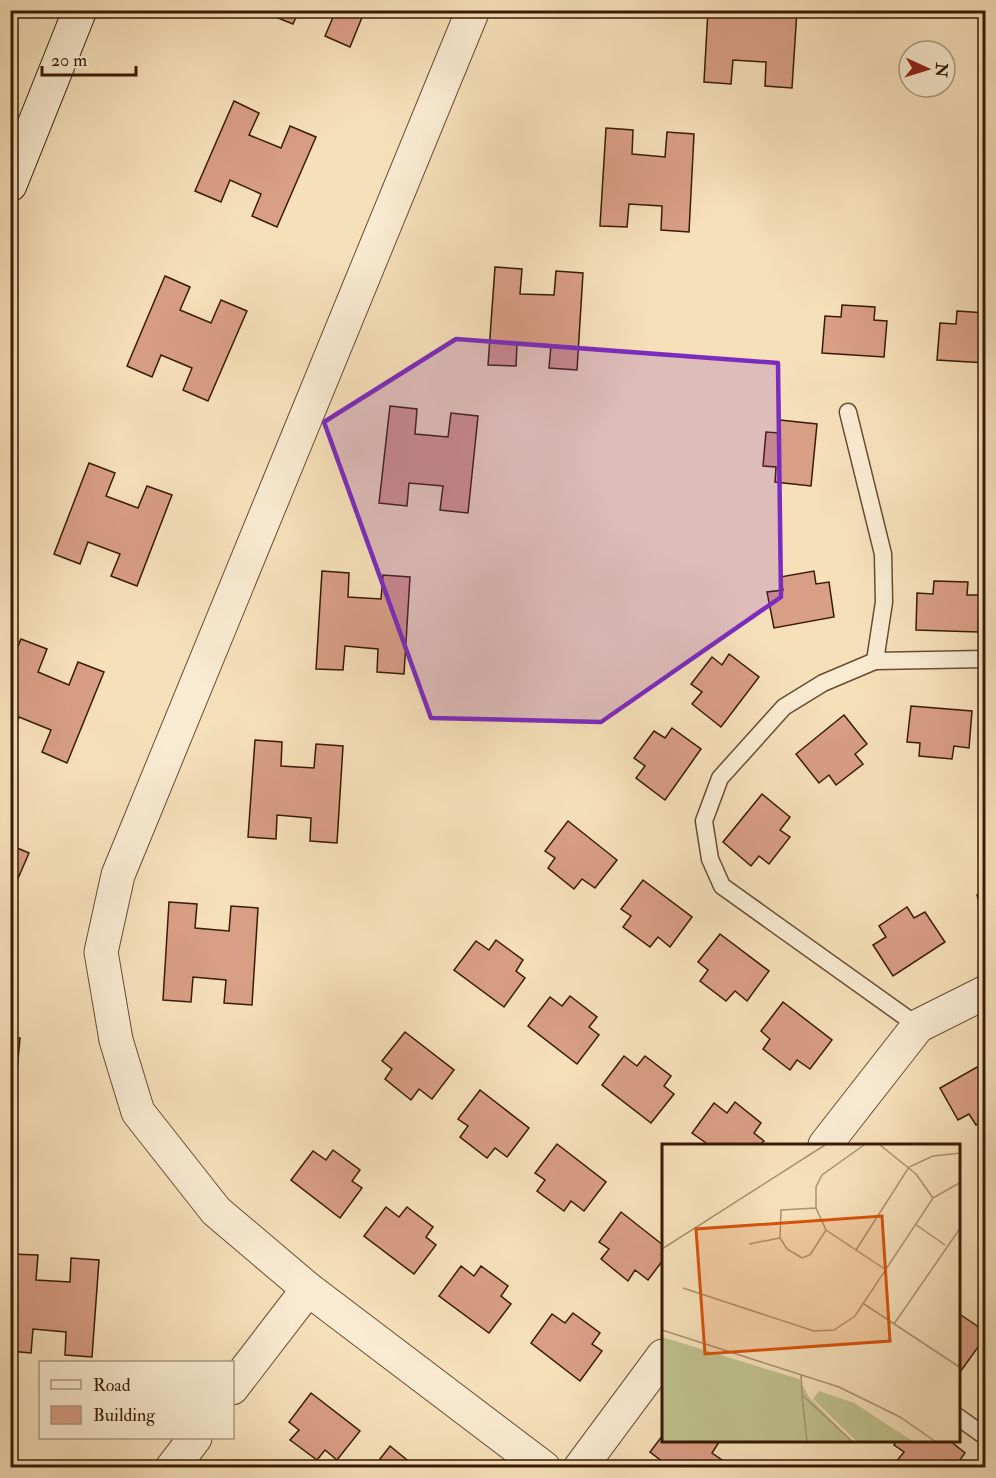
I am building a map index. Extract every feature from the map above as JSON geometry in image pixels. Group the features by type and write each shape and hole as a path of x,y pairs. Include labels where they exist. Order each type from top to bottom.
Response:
{"street":[{"path":"10,185 80,10"},
{"path":"473,10 118,875 101,952 117,1040 138,1112 216,1211 308,1290 544,1467"},
{"path":"826,1144 918,1026 986,992"},
{"path":"234,1385 308,1290"},
{"path":"580,1467 662,1357"},
{"path":"172,1467 193,1439"}],"lane":[{"path":"848,412 883,554 884,602 875,661"},
{"path":"918,1026 722,886 710,859 704,821 720,778 784,707 823,683 875,661 986,659"},
{"path":"960,1418 986,1437"}],"highlighted area":[{"path":"456,339 778,363 781,597 601,722 431,718 324,422"}],"building":[{"path":"269,10 299,10 293,24 268,14"},
{"path":"323,10 365,10 350,47 325,36 334,15"},
{"path":"708,10 769,13 769,10 797,10 792,88 765,86 766,62 733,60 731,84 704,82"},
{"path":"234,101 259,113 249,135 281,148 290,126 316,137 277,227 252,216 261,194 230,180 221,202 195,191"},
{"path":"606,128 633,130 632,154 665,157 667,132 694,134 689,232 661,230 662,206 629,204 627,227 600,226"},
{"path":"495,267 522,269 520,294 554,295 556,271 583,273 577,370 549,368 551,345 517,343 516,366 488,365"},
{"path":"165,276 190,287 180,310 211,323 221,300 247,311 208,401 183,390 192,368 161,355 152,377 127,366"},
{"path":"842,305 875,307 874,320 887,321 884,357 822,353 825,316 841,317"},
{"path":"957,311 986,313 986,363 937,360 940,323 956,324"},
{"path":"390,406 417,409 415,434 448,437 451,413 478,416 468,513 440,510 443,486 409,483 407,506 379,503"},
{"path":"780,420 817,424 811,486 775,482 776,467 763,466 766,432 779,433"},
{"path":"89,463 115,473 106,496 138,508 147,486 172,495 137,586 111,576 120,554 88,542 80,564 54,554"},
{"path":"322,571 349,573 348,597 381,599 383,575 410,577 404,674 377,672 378,649 345,646 343,670 316,669"},
{"path":"814,571 816,584 829,582 834,617 774,628 767,592 783,590 780,577"},
{"path":"934,581 968,582 967,595 979,595 978,632 916,630 917,593 933,594"},
{"path":"21,639 47,649 38,672 69,685 78,662 104,672 67,763 42,752 51,730 19,717 10,740 10,665"},
{"path":"729,654 759,677 721,727 692,704 702,692 691,684 712,657 722,665"},
{"path":"911,706 972,711 969,748 954,746 952,759 919,756 920,743 907,742"},
{"path":"844,715 867,744 855,754 863,764 836,785 829,775 819,783 796,754"},
{"path":"672,728 701,749 665,800 636,778 645,766 634,758 654,731 665,738"},
{"path":"255,740 282,742 281,766 314,768 316,744 343,746 337,843 310,841 311,818 277,815 276,839 248,837"},
{"path":"762,794 790,817 780,830 790,837 769,864 759,856 751,866 723,842"},
{"path":"568,821 617,860 595,888 582,879 574,889 548,868 555,858 545,851"},
{"path":"10,845 29,853 10,897"},
{"path":"643,880 692,917 670,947 658,937 650,947 623,927 631,916 621,909"},
{"path":"986,893 986,925 977,895"},
{"path":"169,902 197,904 195,928 229,931 231,906 258,908 252,1005 224,1003 226,980 193,977 191,1002 163,1000"},
{"path":"907,907 914,918 925,912 945,942 893,976 873,945 886,937 879,926"},
{"path":"720,934 769,971 747,1001 735,991 726,1001 700,981 708,970 698,962"},
{"path":"496,940 523,960 516,971 525,978 504,1007 454,970 476,941 489,950"},
{"path":"570,996 597,1017 589,1027 599,1035 577,1064 528,1026 550,997 562,1006"},
{"path":"783,1002 832,1040 810,1069 797,1060 790,1070 763,1049 770,1039 761,1031"},
{"path":"405,1032 454,1070 432,1099 419,1089 411,1100 385,1079 392,1069 382,1061"},
{"path":"10,1037 20,1038 11,1135 10,1135"},
{"path":"624,1056 637,1066 645,1056 671,1076 664,1086 674,1094 651,1123 602,1085"},
{"path":"986,1062 986,1119 976,1125 969,1114 958,1120 940,1088"},
{"path":"480,1090 529,1128 507,1157 495,1148 487,1158 460,1137 468,1126 458,1119"},
{"path":"735,1102 761,1123 754,1133 764,1141 761,1144 708,1144 692,1133 714,1103 727,1113"},
{"path":"557,1144 606,1182 584,1211 571,1201 564,1211 537,1191 545,1180 535,1173"},
{"path":"333,1150 360,1170 352,1181 362,1188 340,1218 291,1180 313,1151 326,1160"},
{"path":"386,1207 399,1217 407,1207 433,1227 426,1237 436,1245 414,1274 364,1236"},
{"path":"621,1212 662,1244 662,1261 648,1280 635,1270 628,1281 601,1259 609,1249 599,1242"},
{"path":"10,1254 38,1255 36,1280 70,1282 71,1258 99,1260 92,1357 65,1355 66,1332 33,1329 31,1353 10,1351"},
{"path":"461,1266 474,1276 481,1266 508,1286 501,1296 511,1304 489,1333 439,1296"},
{"path":"573,1313 600,1333 592,1344 602,1351 580,1381 531,1343 552,1314 565,1323"},
{"path":"960,1314 986,1332 986,1336 960,1372"},
{"path":"311,1393 360,1431 337,1460 325,1450 317,1460 290,1440 299,1430 289,1422"},
{"path":"662,1436 662,1442 719,1442 712,1453 722,1460 716,1468 671,1468 650,1452"},
{"path":"896,1442 951,1442 965,1453 954,1468 903,1468 896,1462 904,1452 894,1445"},
{"path":"390,1446 417,1468 373,1468"}]}
